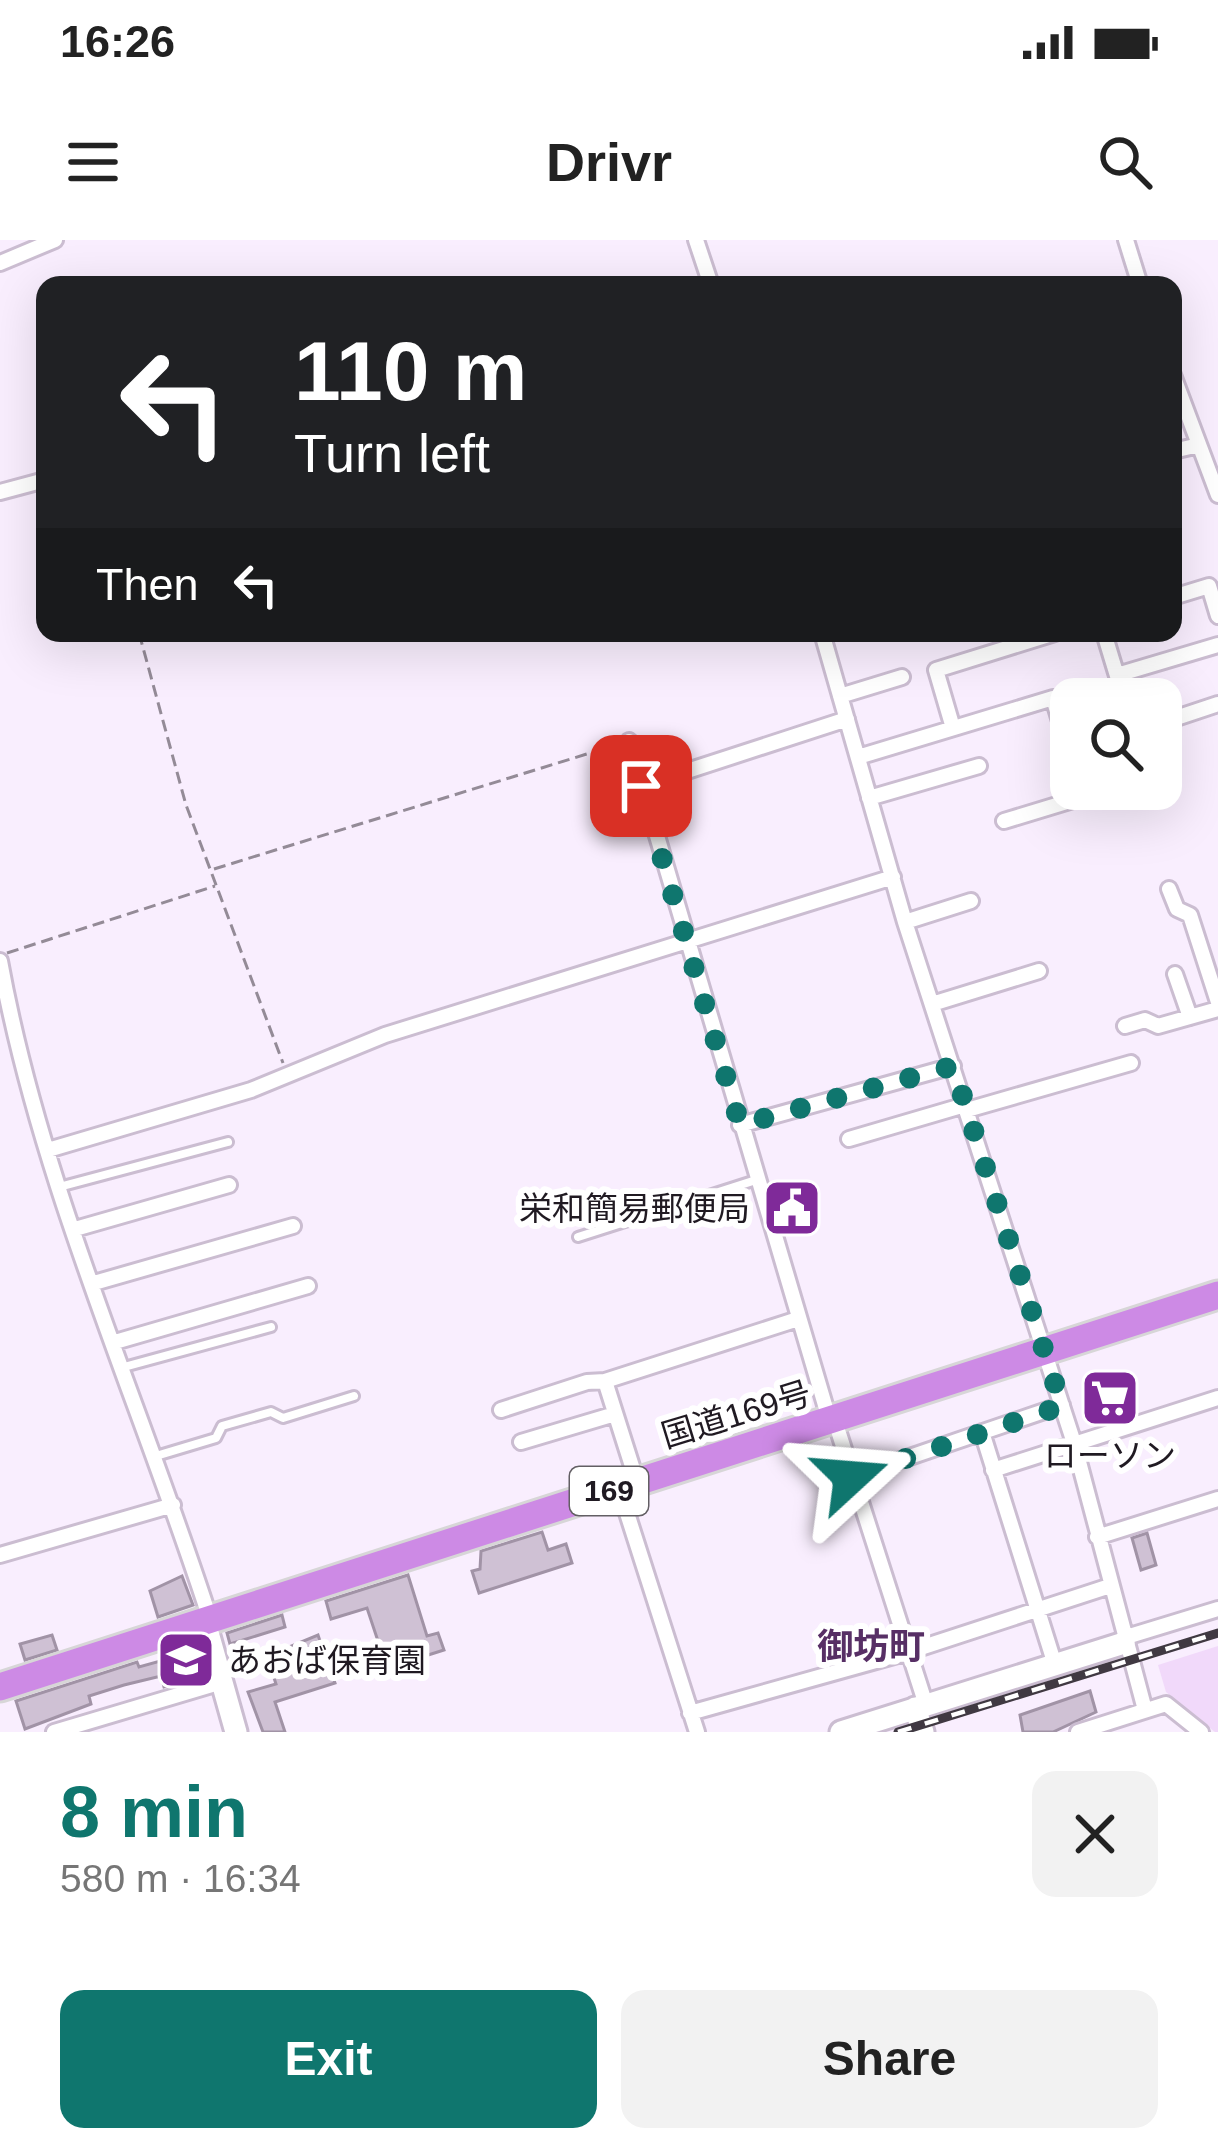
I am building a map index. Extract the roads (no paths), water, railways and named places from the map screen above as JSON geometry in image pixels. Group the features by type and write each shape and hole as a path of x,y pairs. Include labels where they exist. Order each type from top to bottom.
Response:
{"highway":[{"name":"国道169号","path":"1,1683 833,1422 1218,1295"}],"street":[{"path":"1,257 56,240"},
{"path":"696,240 708,276"},
{"path":"1126,240 1137,276"},
{"path":"1182,399 1218,495"},
{"path":"1182,449 1199,445"},
{"path":"0,492 36,482"},
{"path":"1182,594 1209,586 1218,616"},
{"path":"825,642 905,922 1074,1443 1145,1710"},
{"path":"953,728 936,670 1026,642"},
{"path":"1107,642 1118,678"},
{"path":"1117,675 1218,645"},
{"path":"840,696 902,677"},
{"path":"858,757 1050,699"},
{"path":"1182,715 1218,704"},
{"path":"641,786 847,719"},
{"path":"629,741 798,1319 908,1652 923,1732"},
{"path":"869,798 979,766"},
{"path":"1004,821 1050,806"},
{"path":"48,1150 288,1076 385,1035 893,877"},
{"path":"1125,1026 1145,1020 1158,1026 1218,1005 1190,915 1177,909 1169,889"},
{"path":"905,922 971,901"},
{"path":"0,958 6,1024 173,1505 236,1732"},
{"path":"932,1004 1040,971"},
{"path":"1175,974 1190,1017"},
{"path":"849,1139 1131,1063"},
{"path":"740,1125 953,1066"},
{"path":"75,1229 229,1185"},
{"path":"94,1283 293,1226"},
{"path":"115,1342 308,1286"},
{"path":"501,1410 587,1382 605,1382 798,1319"},
{"path":"605,1382 628,1485 697,1732"},
{"path":"993,1469 1218,1398"},
{"path":"851,1477 1062,1406"},
{"path":"520,1442 615,1414"},
{"path":"982,1432 1054,1664"},
{"path":"1097,1537 1218,1499"},
{"path":"0,1555 173,1505"},
{"path":"691,1713 908,1652 1110,1586"},
{"path":"841,1732 1218,1609"},
{"path":"54,1732 223,1682"},
{"path":"1078,1732 1166,1704 1201,1732"}],"lane":[{"path":"59,1187 228,1142"},
{"path":"578,1237 756,1180"},
{"path":"124,1367 272,1327"},
{"path":"156,1456 216,1438 222,1426 271,1412 283,1418 354,1396"}],"railway":[{"path":"898,1732 1218,1633"}],"place":[{"name":"栄和簡易郵便局","path":"792,1208"},
{"name":"ローソン","path":"1110,1398"},
{"name":"あおば保育園","path":"186,1660"}],"district":[{"name":"御坊町","path":"871,1646"}]}
